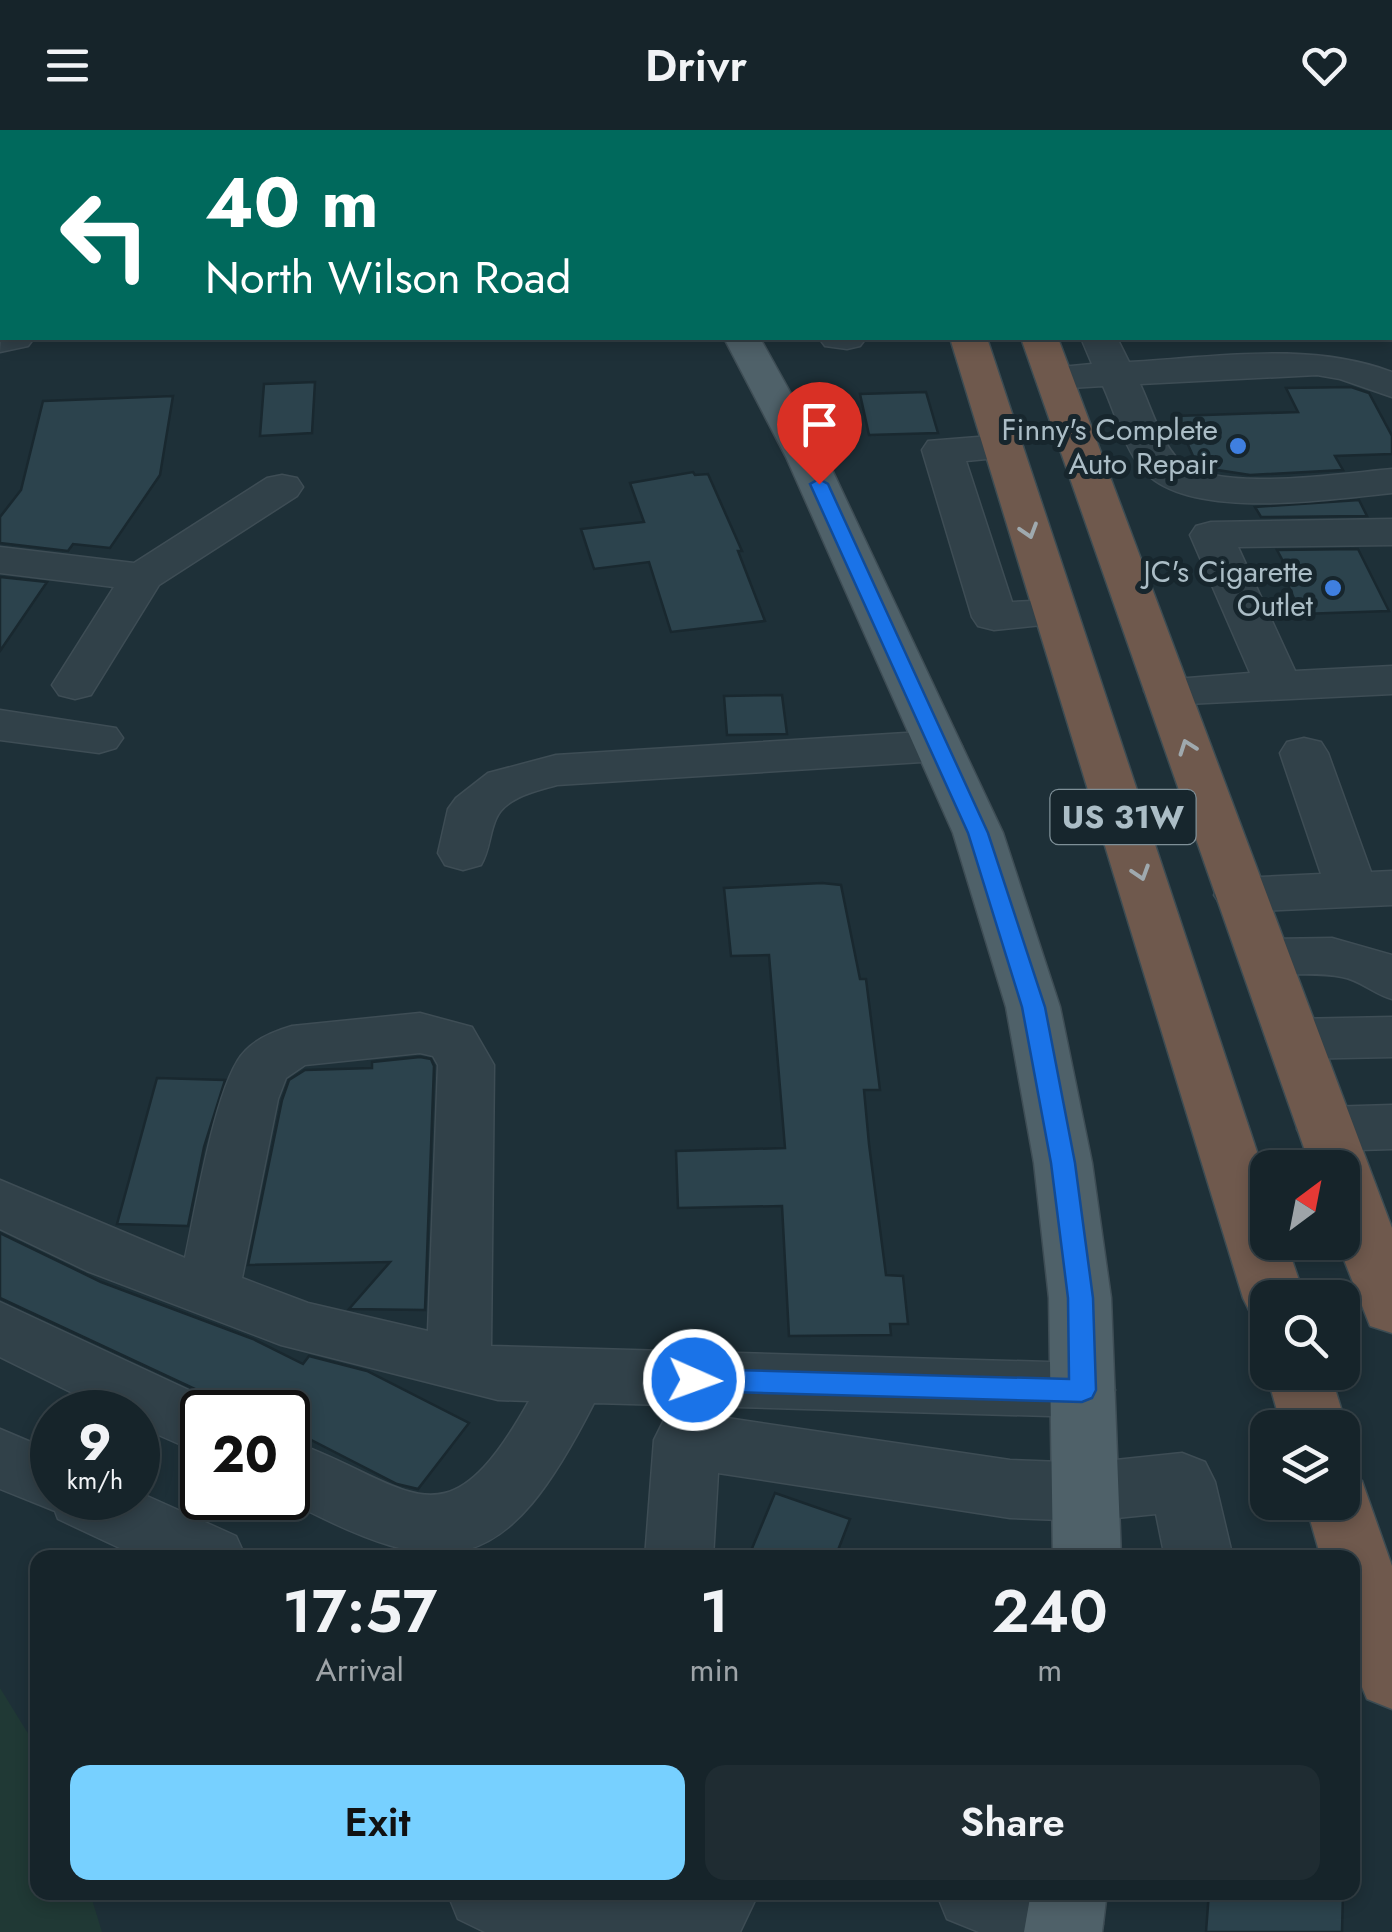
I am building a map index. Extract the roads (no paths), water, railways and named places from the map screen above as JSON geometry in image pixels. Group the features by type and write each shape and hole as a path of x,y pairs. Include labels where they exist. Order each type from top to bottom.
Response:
{"highway":[{"name":"US 31W","path":"969,340 1268,1280"},
{"name":"US 31W","path":"1046,357 1334,1150"},
{"name":"US 31W","path":"1360,1221 1392,1306"},
{"path":"1344,1520 1353,1550"},
{"path":"1360,1573 1392,1676"}],"main road":[{"path":"743,340 806,456 978,833 1034,1007 1063,1163 1080,1298 1087,1550"}],"street":[{"path":"1046,357 1108,355 1317,364 1347,368 1392,385"},
{"path":"1108,355 1158,462 1191,484 1220,488 1392,481"},
{"path":"75,684 142,577 282,487"},
{"path":"1278,686 1210,535 1392,532"},
{"path":"0,560 142,577"},
{"path":"1166,691 1392,680"},
{"path":"0,725 98,738"},
{"path":"463,853 473,809 505,784 556,770 938,746"},
{"path":"1240,895 1372,889 1304,753"},
{"path":"1266,958 1330,956 1378,968 1392,980"},
{"path":"208,1292 250,1098 263,1066 292,1046 420,1033 452,1041 466,1065 459,1364"},
{"path":"1294,1039 1392,1037"},
{"path":"1349,1150 1392,1127"},
{"path":"0,1203 108,1254 303,1327 498,1374 1082,1390"},
{"path":"0,1328 180,1416"},
{"path":"310,1479 399,1521 447,1528 493,1504 530,1460 576,1376"},
{"path":"679,1550 688,1440 1010,1489 1086,1492 1182,1482 1197,1550"},
{"path":"0,1457 30,1472"},
{"path":"113,1520 146,1543 177,1550"},
{"path":"514,1906 638,1926 713,1905 716,1900"},
{"path":"1004,1900 1065,1916"}],"place":[{"name":"Finny's Complete Auto Repair","path":"1238,446"},
{"name":"JC's Cigarette Outlet","path":"1333,588"}]}
